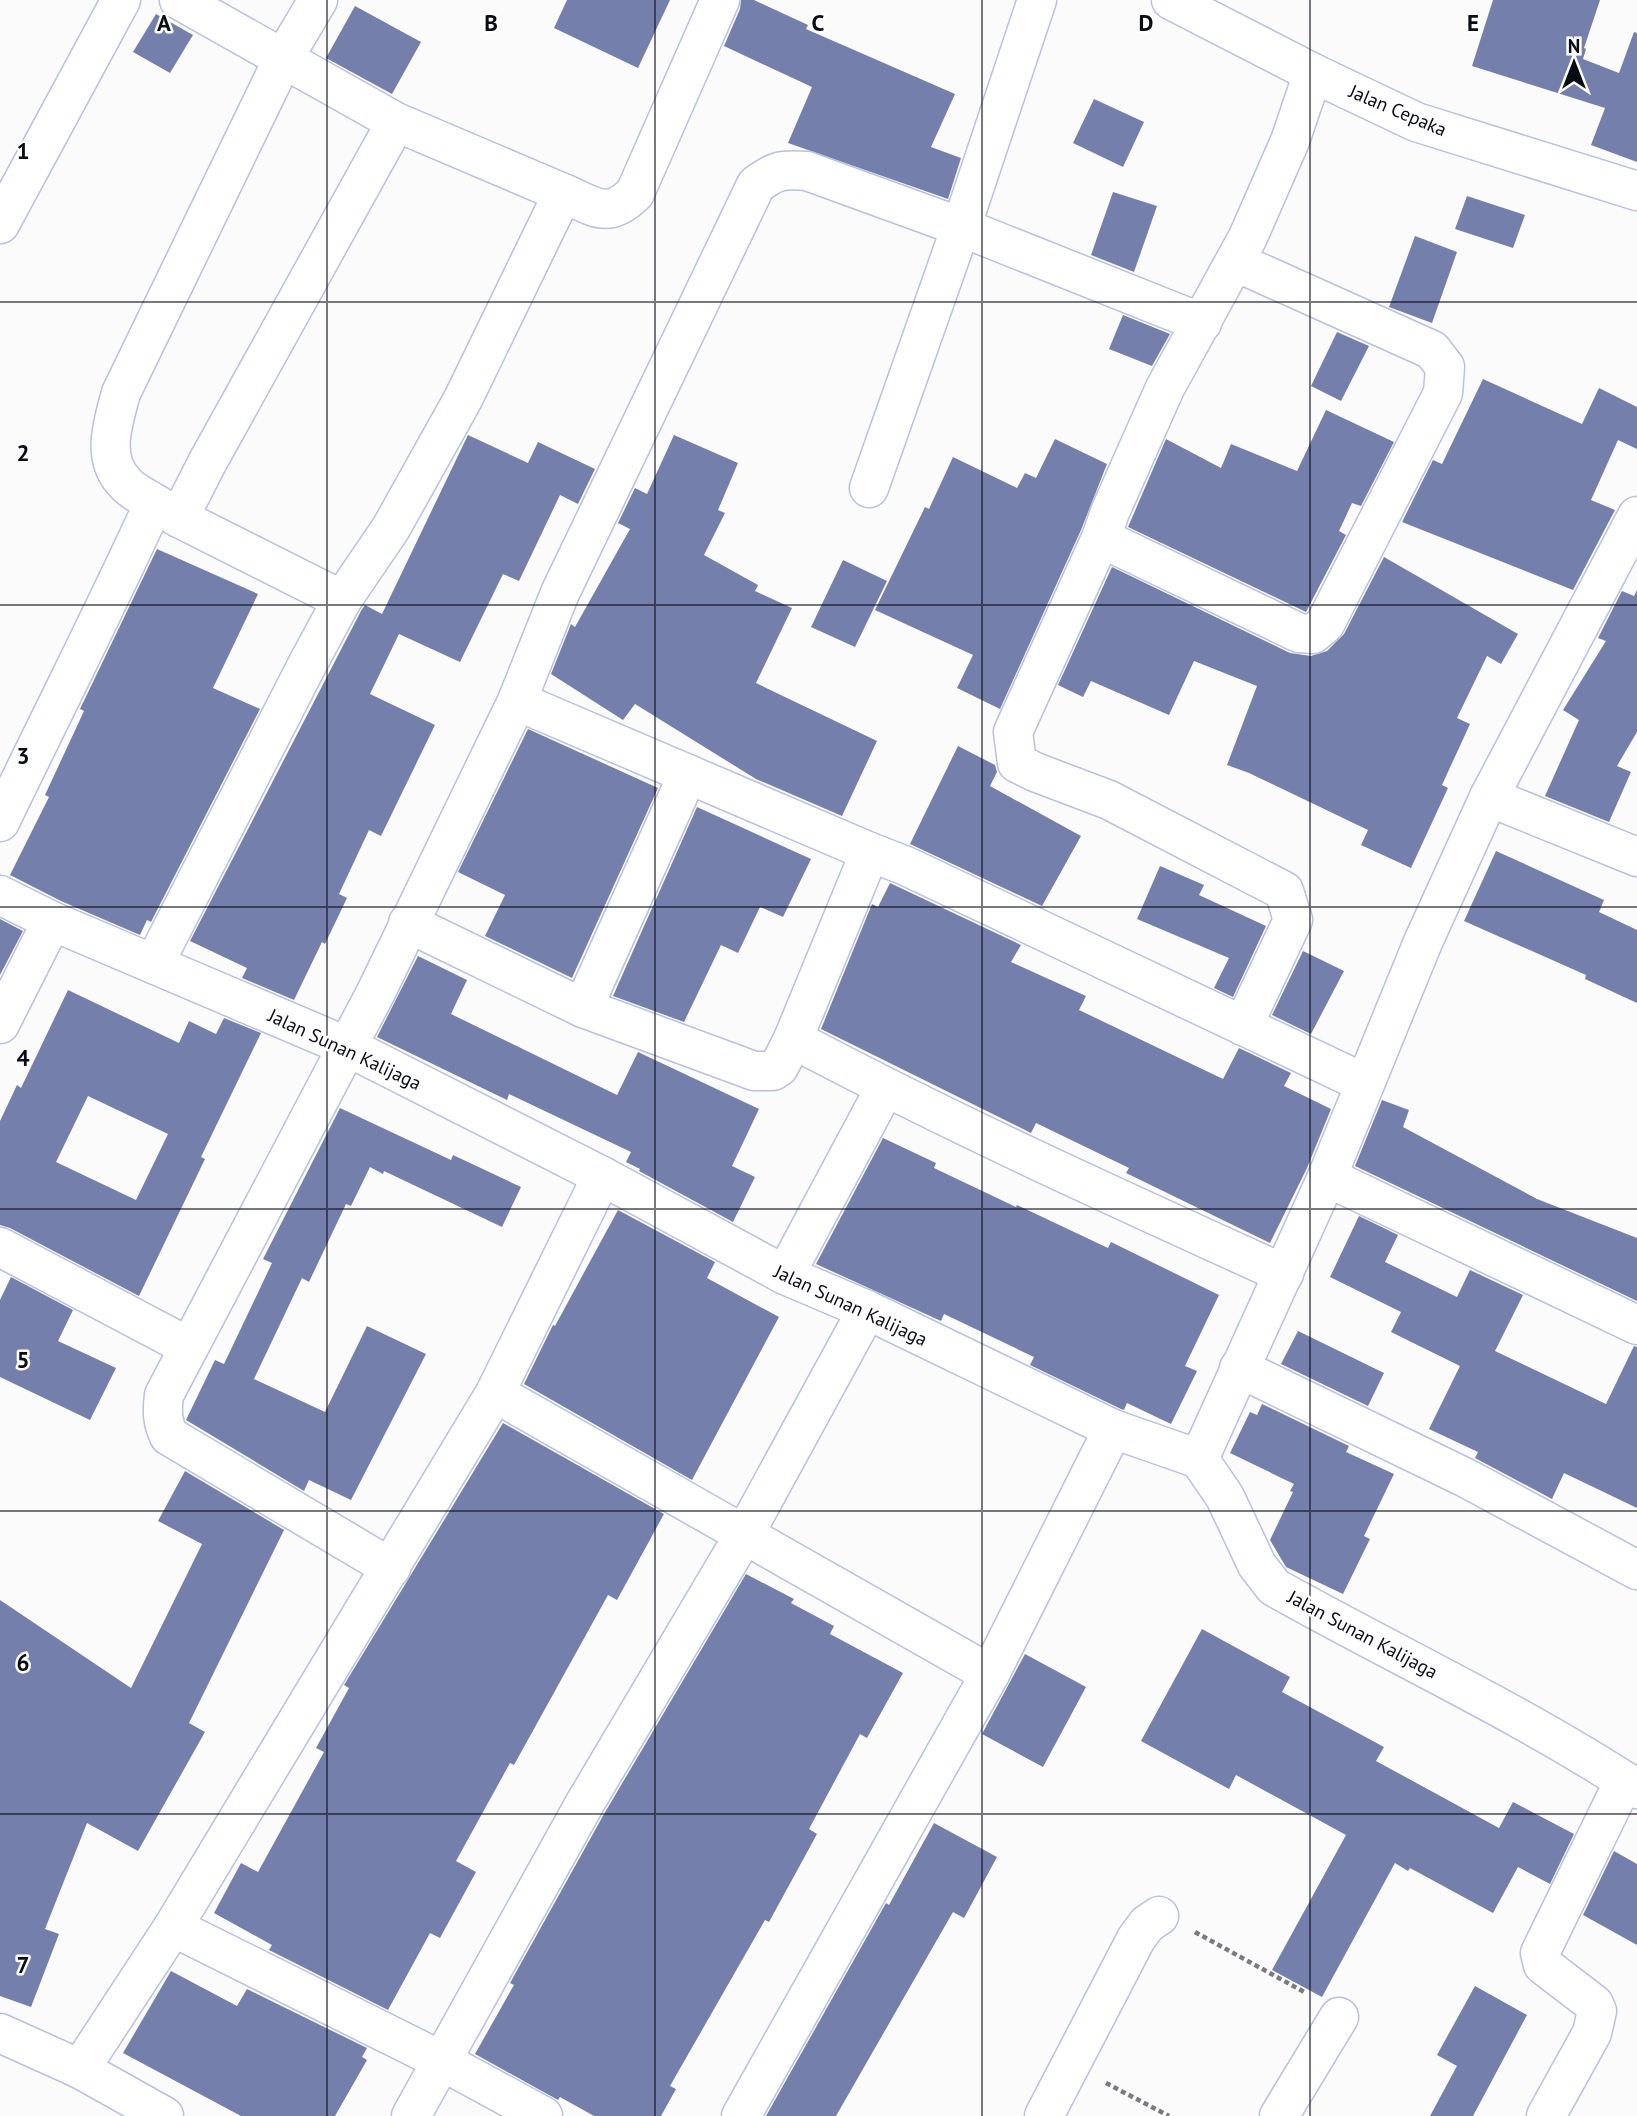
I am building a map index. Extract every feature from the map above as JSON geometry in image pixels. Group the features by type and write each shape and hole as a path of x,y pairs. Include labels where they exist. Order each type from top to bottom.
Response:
{"street":[{"path":"0,224 121,0"},
{"path":"179,0 396,122 602,210 616,208 635,193 720,0"},
{"path":"318,0 283,59 121,393 110,439 110,458 125,484 167,510 342,600"},
{"path":"869,488 1037,0"},
{"name":"Jalan Cepaka","path":"1193,4 1313,73 1416,122 1637,191"},
{"path":"1244,1026 1293,920 1284,891 1109,800 1035,772 1017,762 1013,732 1165,388 1236,262 1290,141 1313,73"},
{"path":"0,822 113,588 140,538 207,463 396,122"},
{"path":"391,1568 169,1436 163,1423 164,1395 376,992 517,701 561,593 756,185 774,171 807,171 961,227 1202,323"},
{"path":"154,964 235,802 342,600 391,528 463,399 563,193"},
{"path":"1101,538 1299,633 1313,634 1325,624 1443,393 1445,367 1432,350 1236,262"},
{"path":"1199,1459 1327,1177 1423,942 1489,797 1631,539"},
{"path":"517,701 918,872 1364,1083"},
{"path":"583,1008 688,774"},
{"path":"1489,797 1637,857"},
{"path":"408,923 583,1008 754,1071 773,1072 779,1066 793,1038 870,852"},
{"name":"Jalan Sunan Kalijaga","path":"0,895 51,921 346,1046 602,1176 785,1275 867,1310 1114,1429 1199,1459 1225,1497 1257,1564 1274,1587 1522,1720 1631,1785"},
{"path":"0,1024 51,921"},
{"path":"793,1038 885,1088 1072,1178 1284,1274"},
{"path":"785,1275 885,1088"},
{"path":"80,2069 173,1927 495,1393 602,1176"},
{"path":"1327,1177 1637,1325"},
{"path":"0,1247 189,1347"},
{"path":"411,2116 585,1803 744,1535 867,1310"},
{"path":"1239,1368 1466,1478 1637,1570"},
{"path":"495,1393 990,1674"},
{"path":"741,2116 990,1674 1114,1429"},
{"path":"1546,2116 1592,2032 1597,2011 1594,2004 1543,1965 1540,1953 1631,1785"},
{"path":"1044,2116 1136,1939 1147,1924 1159,1916"},
{"path":"173,1927 440,2060 543,2116"},
{"path":"1279,2116 1339,2017"},
{"path":"0,2033 80,2069 163,2116"}],"path":[{"path":"1159,1916 1169,1918 1336,2009 1339,2017"},
{"path":"1071,2064 1168,2116"}],"building":[{"path":"567,0 670,0 638,68 554,28"},
{"path":"741,0 754,0 808,25 806,29 955,94 931,147 961,158 948,199 788,143 812,87 724,46 740,9"},
{"path":"1493,0 1600,0 1583,59 1619,73 1634,32 1637,33 1637,162 1591,145 1605,108 1472,66"},
{"path":"355,6 421,42 392,94 326,58"},
{"path":"156,14 193,35 170,73 133,52"},
{"path":"1094,99 1144,122 1123,167 1073,143"},
{"path":"1113,192 1157,206 1134,272 1091,255"},
{"path":"1467,196 1525,215 1513,248 1455,229"},
{"path":"1415,236 1457,252 1432,323 1389,307"},
{"path":"1123,315 1170,334 1152,366 1109,349"},
{"path":"1337,332 1369,346 1341,401 1311,386"},
{"path":"1483,379 1582,424 1599,388 1637,407 1637,449 1618,440 1591,500 1615,510 1573,590 1402,522 1433,460 1442,464"},
{"path":"1326,410 1394,442 1361,506 1352,503 1339,531 1346,535 1306,612 1128,527 1166,439 1221,468 1231,444 1297,471"},
{"path":"468,435 528,463 538,442 595,469 578,504 560,495 519,581 503,574 460,662 399,634 370,694 435,725 381,836 369,830 339,894 347,898 294,1000 242,978 247,968 190,941 361,611 365,605 382,614"},
{"path":"674,435 738,463 718,510 725,513 704,555 758,585 755,591 792,608 756,683 877,741 842,816 756,779 635,704 623,720 551,674 571,624 575,627 630,529 618,523 635,488 647,494"},
{"path":"1055,439 1107,464 1081,530 1000,709 957,688 973,655 875,610 925,507 929,509 953,457 1017,488 1025,473 1036,478"},
{"path":"157,549 258,594 213,688 260,709 151,922 147,920 140,935 61,901 10,875 49,797 45,795 84,711 80,709"},
{"path":"1384,557 1518,634 1501,664 1487,656 1457,718 1470,724 1442,785 1448,788 1411,868 1361,845 1368,830 1227,765 1257,686 1194,661 1169,715 1091,681 1083,697 1058,685 1112,567 1290,653 1311,656 1327,651 1344,634"},
{"path":"843,560 887,581 855,647 811,627"},
{"path":"1637,590 1637,732 1617,766 1631,772 1609,822 1545,796 1579,720 1563,710 1606,641 1598,638 1622,591 1634,596"},
{"path":"528,729 658,788 572,978 485,936 505,895 458,872"},
{"path":"958,746 995,765 997,772 990,786 1081,836 1042,906 910,844"},
{"path":"697,807 811,859 783,917 760,907 738,953 721,945 684,1022 613,996"},
{"path":"1496,851 1604,900 1599,912 1637,930 1637,1003 1585,979 1586,975 1464,921"},
{"path":"1160,866 1204,885 1199,895 1266,926 1233,997 1214,988 1229,958 1137,919"},
{"path":"890,883 1021,945 1011,962 1086,996 1079,1010 1223,1079 1239,1048 1291,1073 1284,1086 1331,1109 1307,1168 1270,1243 1126,1173 1129,1168 1036,1123 1031,1133 821,1029 872,904 878,907"},
{"path":"0,919 23,931 0,975"},
{"path":"1303,951 1344,971 1311,1034 1272,1015"},
{"path":"418,956 467,980 451,1014 617,1095 638,1052 759,1109 732,1166 755,1177 733,1222 639,1171 640,1169 626,1162 631,1152 509,1094 507,1100 377,1037"},
{"path":"68,990 179,1043 189,1021 216,1034 224,1018 261,1033 201,1157 205,1159 139,1296 0,1225 0,1121 17,1085 21,1088","holes":["88,1096 168,1134 136,1200 56,1162"]},
{"path":"1382,1100 1409,1110 1403,1127 1537,1199 1637,1238 1637,1301 1355,1166"},
{"path":"340,1108 451,1160 453,1155 521,1187 502,1227 384,1171 383,1174 370,1167 351,1206 346,1204 309,1282 302,1278 254,1379 325,1412 367,1326 426,1354 351,1500 309,1480 304,1491 186,1420 215,1360 224,1364 272,1263 263,1259"},
{"path":"883,1138 936,1163 934,1168 1016,1207 1017,1205 1108,1248 1111,1242 1219,1295 1185,1366 1197,1371 1171,1424 1127,1403 1124,1410 1121,1409 1030,1365 1034,1357 944,1314 941,1321 816,1264"},
{"path":"618,1210 715,1262 707,1278 779,1317 692,1480 524,1384 553,1325 555,1326"},
{"path":"1359,1216 1398,1235 1385,1262 1457,1297 1470,1270 1523,1295 1495,1351 1606,1404 1634,1346 1637,1347 1637,1508 1564,1473 1552,1499 1475,1458 1478,1452 1429,1429 1460,1366 1391,1332 1401,1312 1330,1277"},
{"path":"11,1277 73,1310 58,1341 116,1368 90,1420 0,1377 0,1300"},
{"path":"1298,1331 1384,1373 1368,1406 1281,1364"},
{"path":"1262,1404 1349,1446 1346,1452 1394,1474 1364,1536 1370,1539 1343,1594 1286,1567 1270,1540 1293,1492 1290,1491 1294,1484 1230,1453 1250,1412 1257,1415"},
{"path":"503,1423 664,1514 617,1600 608,1595 514,1765 510,1763 456,1861 476,1872 440,1938 430,1933 388,2010 269,1950 272,1945 214,1913 241,1863 258,1872 324,1752 316,1748 349,1688 344,1685"},
{"path":"185,1471 284,1530 189,1723 205,1732 138,1851 87,1823 45,1929 59,1934 31,2007 0,1996 0,1600 131,1688 202,1544 158,1521"},
{"path":"746,1574 794,1599 791,1603 834,1626 830,1634 903,1673 867,1738 860,1734 809,1829 817,1834 769,1922 765,1920 670,2086 676,2089 661,2116 594,2116 560,2097 558,2100 475,2054 514,1985 510,1983 604,1814"},
{"path":"1202,1629 1290,1677 1282,1692 1384,1747 1376,1761 1499,1828 1513,1802 1574,1834 1550,1884 1518,1867 1493,1913 1410,1868 1408,1871 1395,1863 1322,1997 1272,1970 1346,1835 1236,1775 1229,1789 1141,1741"},
{"path":"1025,1654 1086,1687 1043,1767 982,1734"},
{"path":"934,1823 997,1857 964,1918 953,1912 836,2116 766,2116 886,1903 889,1905"},
{"path":"1614,1851 1637,1864 1637,1945 1583,1915"},
{"path":"171,1971 237,2006 247,1989 367,2048 362,2057 367,2060 335,2116 241,2116 123,2053"},
{"path":"1475,1986 1527,2015 1473,2116 1430,2116 1457,2066 1437,2055"}]}
